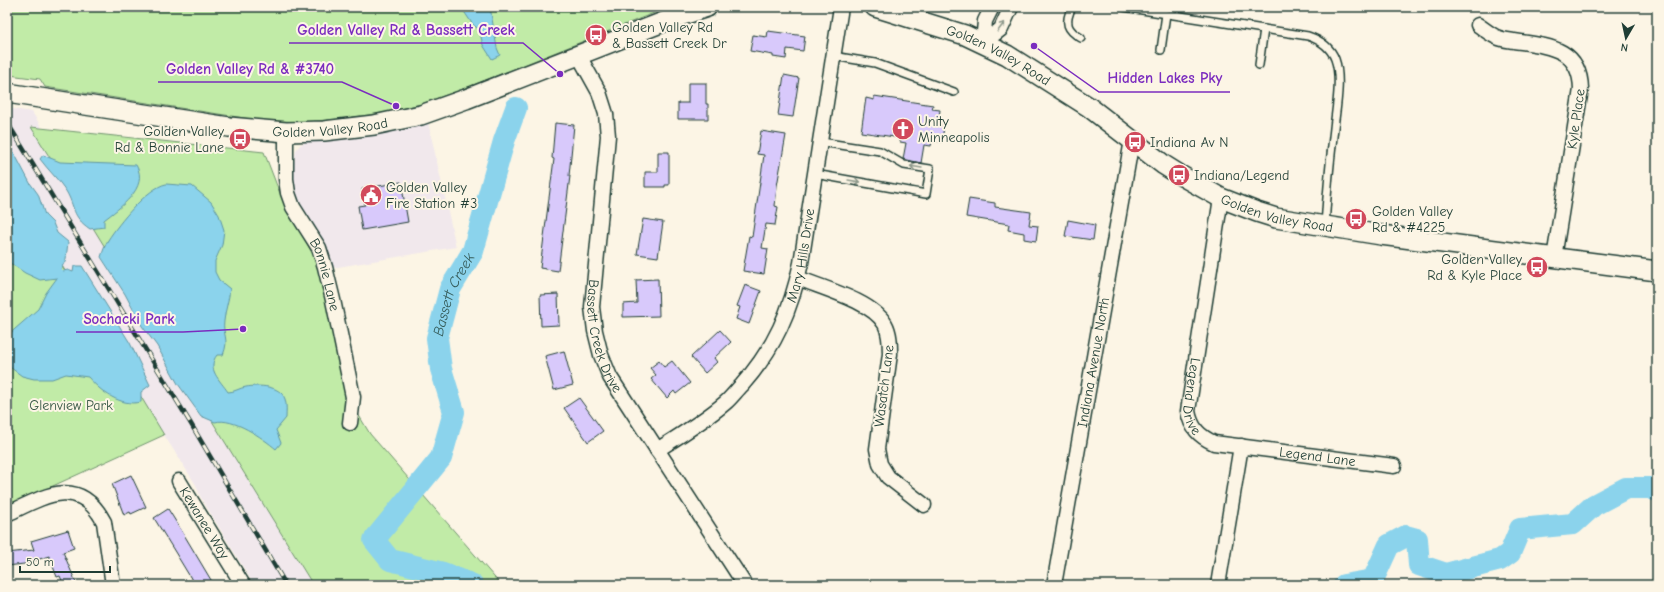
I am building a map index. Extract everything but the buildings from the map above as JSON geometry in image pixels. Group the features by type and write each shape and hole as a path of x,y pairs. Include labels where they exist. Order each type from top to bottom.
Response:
{"street":[{"name":"Golden Valley Road","path":"7,93 229,127 286,132 324,131 374,125 421,115 466,99 705,7"},
{"name":"Mary Hills Drive","path":"657,450 701,422 726,402 748,378 767,353 783,324 798,278 821,142 841,7"},
{"name":"Golden Valley Road","path":"875,7 949,30 983,43 1045,78 1089,107 1164,165 1221,198 1240,206 1276,218 1324,226 1657,271"},
{"path":"983,43 985,21 992,7"},
{"path":"983,43 1001,29 1012,7"},
{"name":"Kyle Place","path":"1478,25 1499,38 1547,46 1561,51 1572,60 1580,73 1581,89 1554,258"},
{"name":"Bassett Creek Drive","path":"579,56 599,92 606,114 608,136 592,307 594,331 601,355 610,377 745,585"},
{"name":"Bonnie Lane","path":"286,132 286,179 288,193 293,207 311,233 319,248 325,267 352,397 350,423"},
{"name":"Indiana Avenue North","path":"1054,585 1132,140"},
{"name":"Legend Drive","path":"1221,198 1188,411 1190,422 1204,439 1214,443 1241,446"},
{"name":"Wasatch Lane","path":"798,278 862,303 875,312 885,324 890,339 890,354 877,449 880,464 888,476 924,505"},
{"path":"1218,585 1241,446"},
{"name":"Legend Lane","path":"1241,446 1394,466"},
{"name":"Kewanee Way","path":"179,481 243,585"},
{"path":"7,514 46,496 57,493 75,495 93,505 104,522 113,585"}],"lane":[{"path":"1072,7 1068,16 1070,32 1081,38"},
{"path":"1123,7 1308,36 1325,44 1331,51 1335,60 1337,71 1337,93 1324,226"},
{"path":"1160,50 1166,14"},
{"path":"1259,65 1264,29"},
{"path":"833,56 875,63 954,92"},
{"path":"815,174 926,194 930,169 904,165 880,152 821,142"}],"shaded area":[{"path":"7,108 32,112 321,585 254,585 200,496 196,485 148,410 7,176"},
{"path":"428,122 456,247 332,268 294,194 292,176 296,150 300,145 307,141 362,137"}],"green space":[{"path":"7,7 669,7 471,86 421,104 383,113 340,119 302,122 257,120 45,87 40,79 9,75 7,71"},
{"path":"31,127 264,152 279,191 319,266 345,392 370,434 501,585 313,585"},
{"name":"Glenview Park","path":"20,196 164,435 7,507 7,204"}],"water":[{"path":"461,7 490,7 497,48 500,55 492,59 483,45 479,29 473,25"},
{"path":"7,145 11,147 30,183 38,194 45,215 53,223 57,233 68,242 66,259 61,269 63,271 68,270 73,272 74,266 82,266 130,343 150,385 141,392 141,402 126,402 112,397 99,388 88,377 66,374 52,379 34,379 22,376 7,365 7,336 38,309 46,293 57,278 40,280 25,273 7,261"},
{"path":"43,155 60,162 136,165 139,173 139,182 131,197 104,220 104,227 90,229 77,216 66,191 40,159"},
{"path":"166,184 192,186 211,202 219,215 224,230 222,245 215,261 215,272 219,280 230,289 224,321 226,344 223,355 217,355 214,360 214,370 218,379 228,392 246,387 262,386 274,389 282,394 286,404 286,418 276,430 281,443 276,449 264,439 239,425 222,421 215,422 201,416 178,384 157,346 142,326 125,294 101,257 108,240 134,207 150,192"}],"waterway":[{"name":"Bassett Creek","path":"473,585 443,573 390,560 374,540 441,458 454,412 441,369 437,338 450,289 473,251 504,141 516,108"},
{"name":"Bassett Creek","path":"1344,585 1373,580 1389,545 1406,536 1417,539 1419,565 1446,574 1500,560 1510,553 1520,529 1573,524 1594,505 1626,488 1650,488 1657,491"}],"railway":[{"path":"7,122 191,424 286,585"}],"place":[{"name":"Golden Valley Rd & Bassett Creek Dr","path":"596,35"},
{"name":"Hidden Lakes Pky","path":"1034,46"},
{"name":"Golden Valley Rd & Bassett Creek","path":"560,74"},
{"name":"Golden Valley Rd & #3740","path":"396,106"},
{"name":"Unity Minneapolis","path":"903,129"},
{"name":"Golden Valley Rd & Bonnie Lane","path":"240,139"},
{"name":"Indiana Av N","path":"1135,142"},
{"name":"Indiana/Legend","path":"1179,175"},
{"name":"Golden Valley Fire Station #3","path":"371,195"},
{"name":"Golden Valley Rd & #4225","path":"1356,219"},
{"name":"Golden Valley Rd & Kyle Place","path":"1537,267"},
{"name":"Sochacki Park","path":"243,329"}]}
